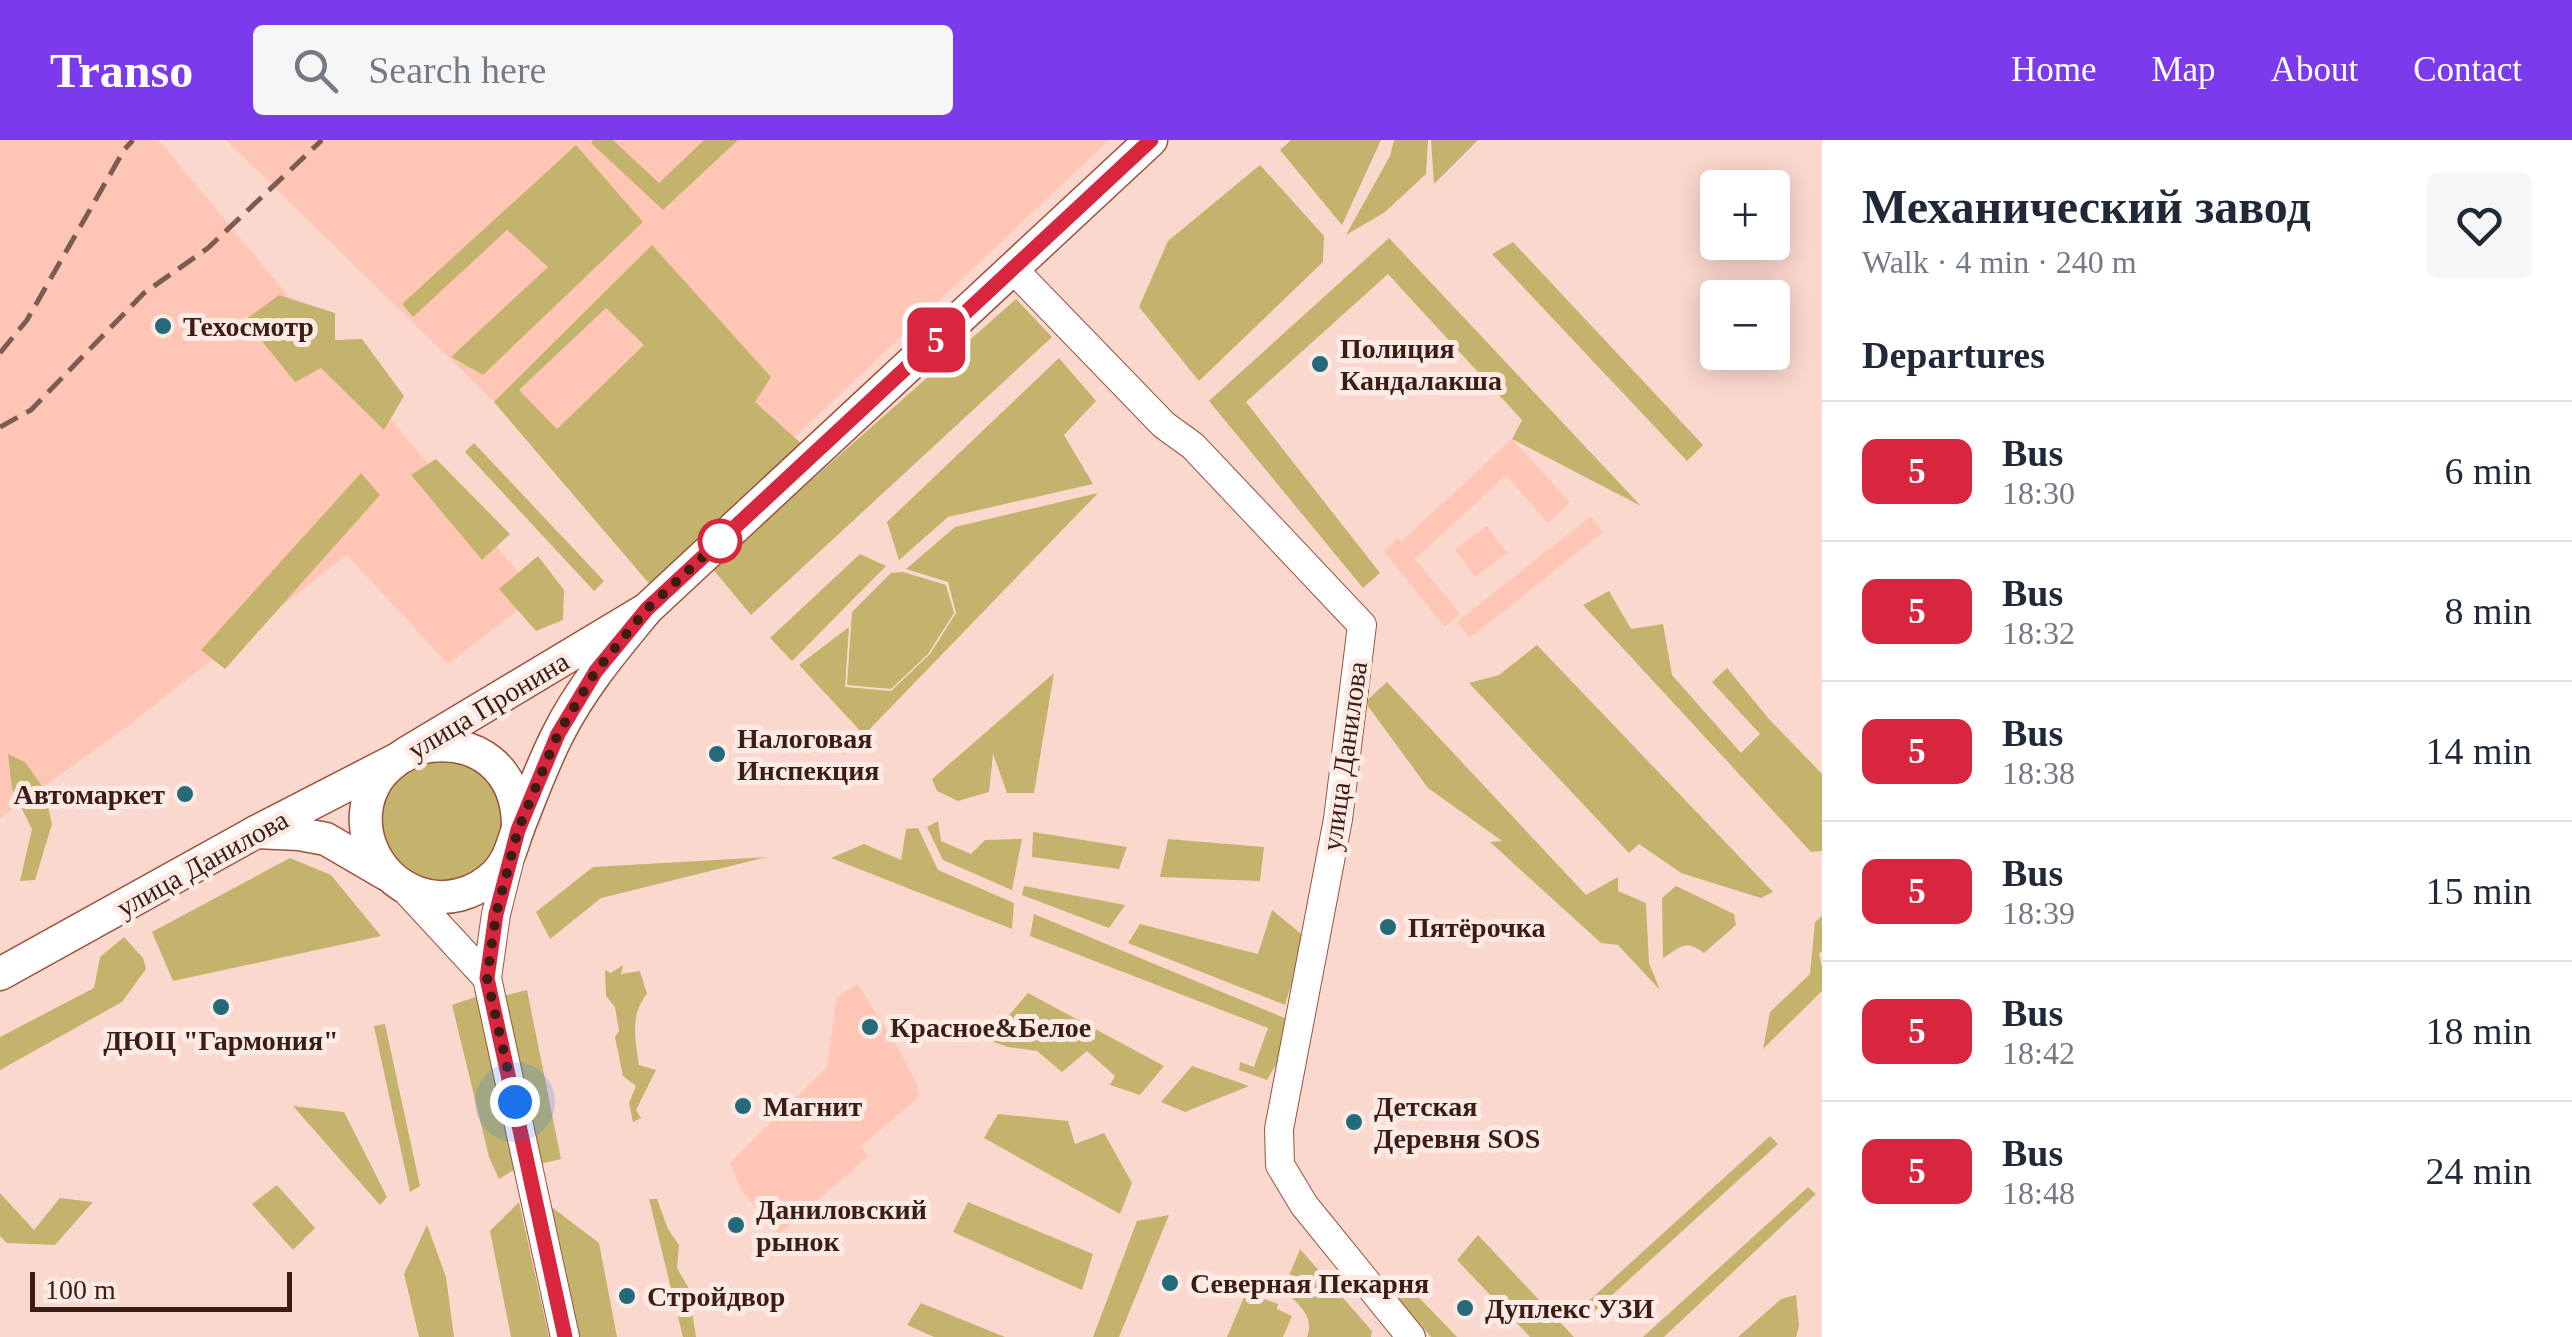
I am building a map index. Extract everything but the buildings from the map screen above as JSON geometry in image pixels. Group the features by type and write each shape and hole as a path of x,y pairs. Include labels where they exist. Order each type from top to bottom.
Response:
{"main road":[{"name":"улица Пронина","path":"647,609 386,768 366,808 367,838 380,865 395,881 420,894 441,897 483,886 499,872 558,734 596,671 647,609 1151,140"},
{"path":"405,754 449,744 478,753 490,762 501,772 515,799 514,841"},
{"name":"улица Данилова","path":"0,974 405,754"},
{"path":"256,832 326,839 395,881"}],"street":[{"name":"улица Данилова","path":"1012,269 1164,425 1193,446 1362,626 1338,819 1278,1129 1280,1165 1304,1206 1411,1337"},
{"path":"514,841 496,914 487,978 565,1337"},
{"path":"395,881 487,978"}],"shaded area":[{"path":"0,140 161,143 537,595 448,664 347,555 121,731 0,818"},
{"path":"226,140 1109,140 653,571 571,477"},
{"path":"613,140 659,183 704,140 738,140 663,210 591,143"},
{"path":"1291,140 1381,140 1342,225 1280,150"},
{"path":"1394,140 1428,140 1426,174 1385,212 1346,235 1390,156"},
{"path":"1431,140 1478,140 1434,184"},
{"path":"576,145 643,222 483,375 451,357 548,267 507,230 413,317 402,304"},
{"path":"1260,165 1324,236 1323,262 1199,381 1139,307 1168,241"},
{"path":"1389,238 1641,506 1512,439 1522,420 1388,274 1246,402 1380,573 1363,588 1209,401"},
{"path":"1513,242 1703,445 1687,461 1492,254"},
{"path":"652,245 771,377 755,402 804,446 652,587 494,402","holes":["606,308 644,345 557,429 519,390"]},
{"path":"279,295 335,313 335,340 362,339 404,396 384,430 321,368 295,382 245,320"},
{"path":"1016,299 1052,337 751,615 712,568"},
{"path":"1059,358 1096,401 1064,435 1093,484 948,517 899,560 887,522"},
{"path":"1512,439 1570,502 1548,523 1506,475 1416,558 1407,549 1460,614 1445,627 1384,551 1398,538 1401,542"},
{"path":"474,443 604,581 594,591 465,452"},
{"path":"436,459 510,534 482,560 411,475"},
{"path":"361,473 380,495 225,669 201,650"},
{"path":"1098,493 864,735 799,665 849,627 845,687 891,691 930,654 956,613 948,582 906,569 955,527"},
{"path":"1591,516 1603,532 1470,638 1457,622"},
{"path":"1487,526 1507,553 1475,577 1455,549"},
{"path":"860,554 886,566 792,661 770,638"},
{"path":"538,556 564,590 563,620 536,631 499,589"},
{"path":"903,572 946,585 954,613 928,654 891,689 847,685 852,612 891,573"},
{"path":"1609,591 1631,629 1663,624 1672,675 1741,753 1760,734 1712,682 1727,668 1822,774 1822,851 1811,852 1583,605"},
{"path":"1537,645 1773,892 1761,898 1681,873 1639,844 1629,853 1469,683 1499,675"},
{"path":"1054,673 1034,793 1007,793 993,754 989,792 958,801 937,791 932,779"},
{"path":"1387,682 1586,895 1618,877 1618,891 1646,903 1649,963 1660,990 1618,945 1601,943 1490,842 1502,841 1428,788 1365,702"},
{"path":"8,754 25,762 44,789 52,824 35,880 20,881 32,829 12,789"},
{"path":"442,760 465,764 485,778 499,798 503,821 499,844 485,864 465,878 442,882 419,878 399,864 385,844 381,821 385,798 399,778 419,764"},
{"path":"938,821 941,841 971,854 985,840 1022,839 1012,890 943,860 927,827"},
{"path":"918,828 938,870 1014,903 1012,929 831,858 864,844 901,860 906,829"},
{"path":"1033,832 1127,847 1119,869 1032,857"},
{"path":"1168,839 1264,847 1260,881 1160,877"},
{"path":"767,857 601,898 550,939 536,912 593,867"},
{"path":"290,858 331,875 381,936 173,981 152,932"},
{"path":"1024,886 1125,905 1109,928 1022,895"},
{"path":"1676,886 1734,914 1736,925 1704,953 1687,946 1663,958 1662,898"},
{"path":"1272,910 1305,937 1285,1005 1128,943 1140,924 1258,954"},
{"path":"1034,914 1292,1021 1281,1056 1267,1080 1239,1070 1240,1062 1254,1067 1268,1028 1030,936"},
{"path":"1822,916 1822,991 1763,1049 1770,1012 1810,974 1815,922"},
{"path":"124,937 143,958 146,969 122,1002 0,1070 0,1037 94,988 100,957"},
{"path":"623,965 621,974 640,971 647,994 636,1019 639,1065 656,1070 636,1110 641,1118 633,1122 629,1103 636,1086 623,1076 615,1037 619,1031 615,1007 606,996 605,970 611,973"},
{"path":"858,984 903,1057 919,1097 861,1146 868,1156 779,1234 742,1191 730,1163 827,1067 837,997"},
{"path":"527,990 561,1159 532,1166 495,998"},
{"path":"1028,993 1164,1066 1140,1095 1110,1085 1115,1076 1087,1051 1062,1072 1037,1051 988,1040"},
{"path":"481,995 514,1170 499,1179 489,1157 452,1005"},
{"path":"385,1024 420,1186 410,1192 374,1026"},
{"path":"1192,1066 1249,1086 1185,1112 1161,1102"},
{"path":"293,1106 344,1112 387,1197 380,1205"},
{"path":"998,1114 1068,1121 1075,1144 1104,1133 1132,1183 1120,1214 984,1138"},
{"path":"1770,1136 1778,1144 1589,1316 1581,1308"},
{"path":"277,1185 315,1228 293,1250 252,1204"},
{"path":"1808,1187 1816,1194 1664,1337 1643,1337"},
{"path":"0,1193 34,1230 60,1198 93,1202 55,1245 7,1243 0,1236"},
{"path":"649,1199 657,1199 668,1229 679,1245 677,1268 688,1287 696,1337 683,1337"},
{"path":"519,1202 549,1337 511,1337 490,1231"},
{"path":"545,1202 599,1243 617,1337 573,1337"},
{"path":"968,1202 1093,1254 1082,1290 953,1232"},
{"path":"1169,1215 1119,1337 1093,1337 1137,1221"},
{"path":"427,1225 446,1277 454,1337 419,1337 404,1274"},
{"path":"1478,1235 1574,1337 1530,1337 1457,1260"},
{"path":"1300,1249 1372,1331 1371,1337 1307,1337 1307,1316 1283,1291"},
{"path":"1406,1284 1457,1337 1431,1337 1396,1296"},
{"path":"1245,1295 1278,1304 1277,1309 1292,1316 1283,1337 1227,1337"},
{"path":"1796,1295 1796,1337 1738,1337 1781,1299"},
{"path":"921,1303 1005,1337 934,1337 907,1325"}],"railway":[{"path":"0,353 27,320 133,140"},
{"path":"0,427 31,410 144,293 208,248 322,140"}],"bus line":[{"name":"5","path":"565,1337 487,978 496,914 518,830 558,734 596,671 647,609 1151,140"}],"place":[{"name":"Техосмотр","path":"163,326"},
{"name":"Полиция Кандалакша","path":"1320,364"},
{"name":"Налоговая Инспекция","path":"717,754"},
{"name":"Автомаркет","path":"185,794"},
{"name":"Пятёрочка","path":"1388,927"},
{"name":"ДЮЦ \"Гармония\"","path":"221,1007"},
{"name":"Красное&Белое","path":"870,1027"},
{"name":"Магнит","path":"743,1106"},
{"name":"Детская Деревня SOS","path":"1354,1122"},
{"name":"Даниловский рынок","path":"736,1225"},
{"name":"Северная Пекарня","path":"1170,1283"},
{"name":"Стройдвор","path":"627,1296"},
{"name":"Дуплекс УЗИ","path":"1465,1308"}],"route":[{"path":"515,1102 487,978 496,914 518,830 558,734 596,671 647,609 720,541"}]}
